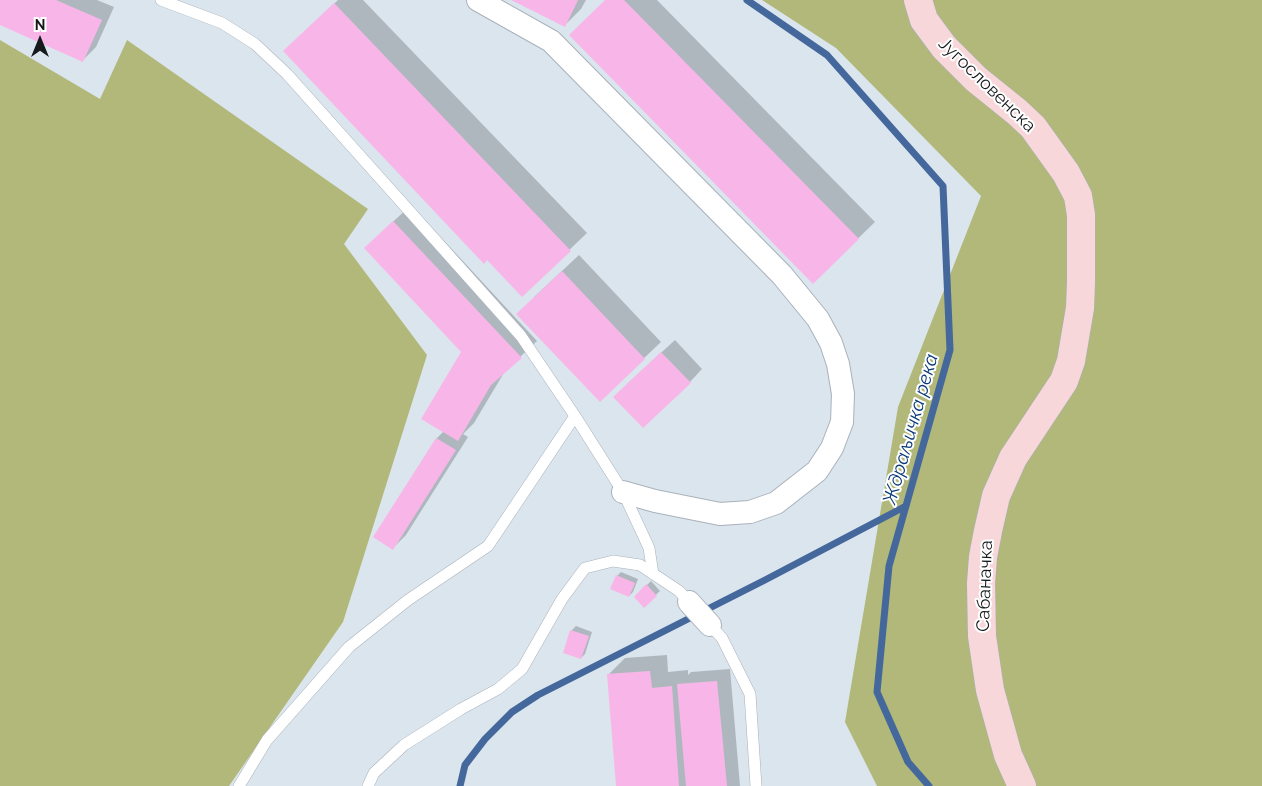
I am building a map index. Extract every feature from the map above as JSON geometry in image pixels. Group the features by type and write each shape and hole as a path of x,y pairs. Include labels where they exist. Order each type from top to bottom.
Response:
{"main road":[{"name":"Југословенска","path":"918,0 924,20 933,32 976,79 1017,112 1033,128 1066,173 1078,196 1082,233 1080,308 1070,361 1064,381 1054,398"},
{"name":"Сабаначка","path":"1022,786 1008,755 988,681 982,636 983,557 996,496 1014,458 1054,398"}],"street":[{"path":"478,0 551,41 782,275 818,319 831,343 838,364 843,394 842,422 832,448 817,471 776,503 750,512 720,514 655,501 623,492"},
{"path":"689,602 710,625"}],"lane":[{"path":"161,0 222,23 255,44 287,74 521,336 623,492 649,548 653,574"},
{"path":"238,786 267,740 349,647 408,600 488,546 575,416"},
{"path":"368,786 374,773 404,745 461,709 498,689 522,669 562,599 585,568 612,561 640,565 679,591 689,602"},
{"path":"710,625 722,638 750,694 756,786"}],"green space":[{"path":"762,0 1262,0 1262,786 877,786 845,722 898,407 981,196 836,48"},
{"path":"0,40 100,99 127,40 368,209 344,244 427,355 343,622 229,786 0,786"}],"building":[{"path":"0,0 56,0 102,20 83,62 0,25"},
{"path":"511,0 578,0 565,27"},
{"path":"605,0 624,0 859,239 813,284 569,35"},
{"path":"334,3 571,251 522,297 487,260 484,264 283,51"},
{"path":"393,221 522,358 491,385 458,441 421,419 461,352 364,248"},
{"path":"562,271 645,359 600,402 516,314"},
{"path":"661,352 691,383 643,428 613,397"},
{"path":"436,438 456,450 393,550 373,537"},
{"path":"616,575 635,583 629,597 610,589"},
{"path":"646,584 657,596 644,608 634,597"},
{"path":"570,630 589,636 581,659 563,653"},
{"path":"650,671 652,688 672,686 679,786 616,786 607,674"},
{"path":"717,681 727,786 686,786 677,684"}],"waterway":[{"name":"Ждраљичка река","path":"747,0 827,55 943,186 950,350 889,566 877,692 908,762 929,786"},
{"path":"460,786 465,765 485,739 512,712 538,695 906,506"}]}
